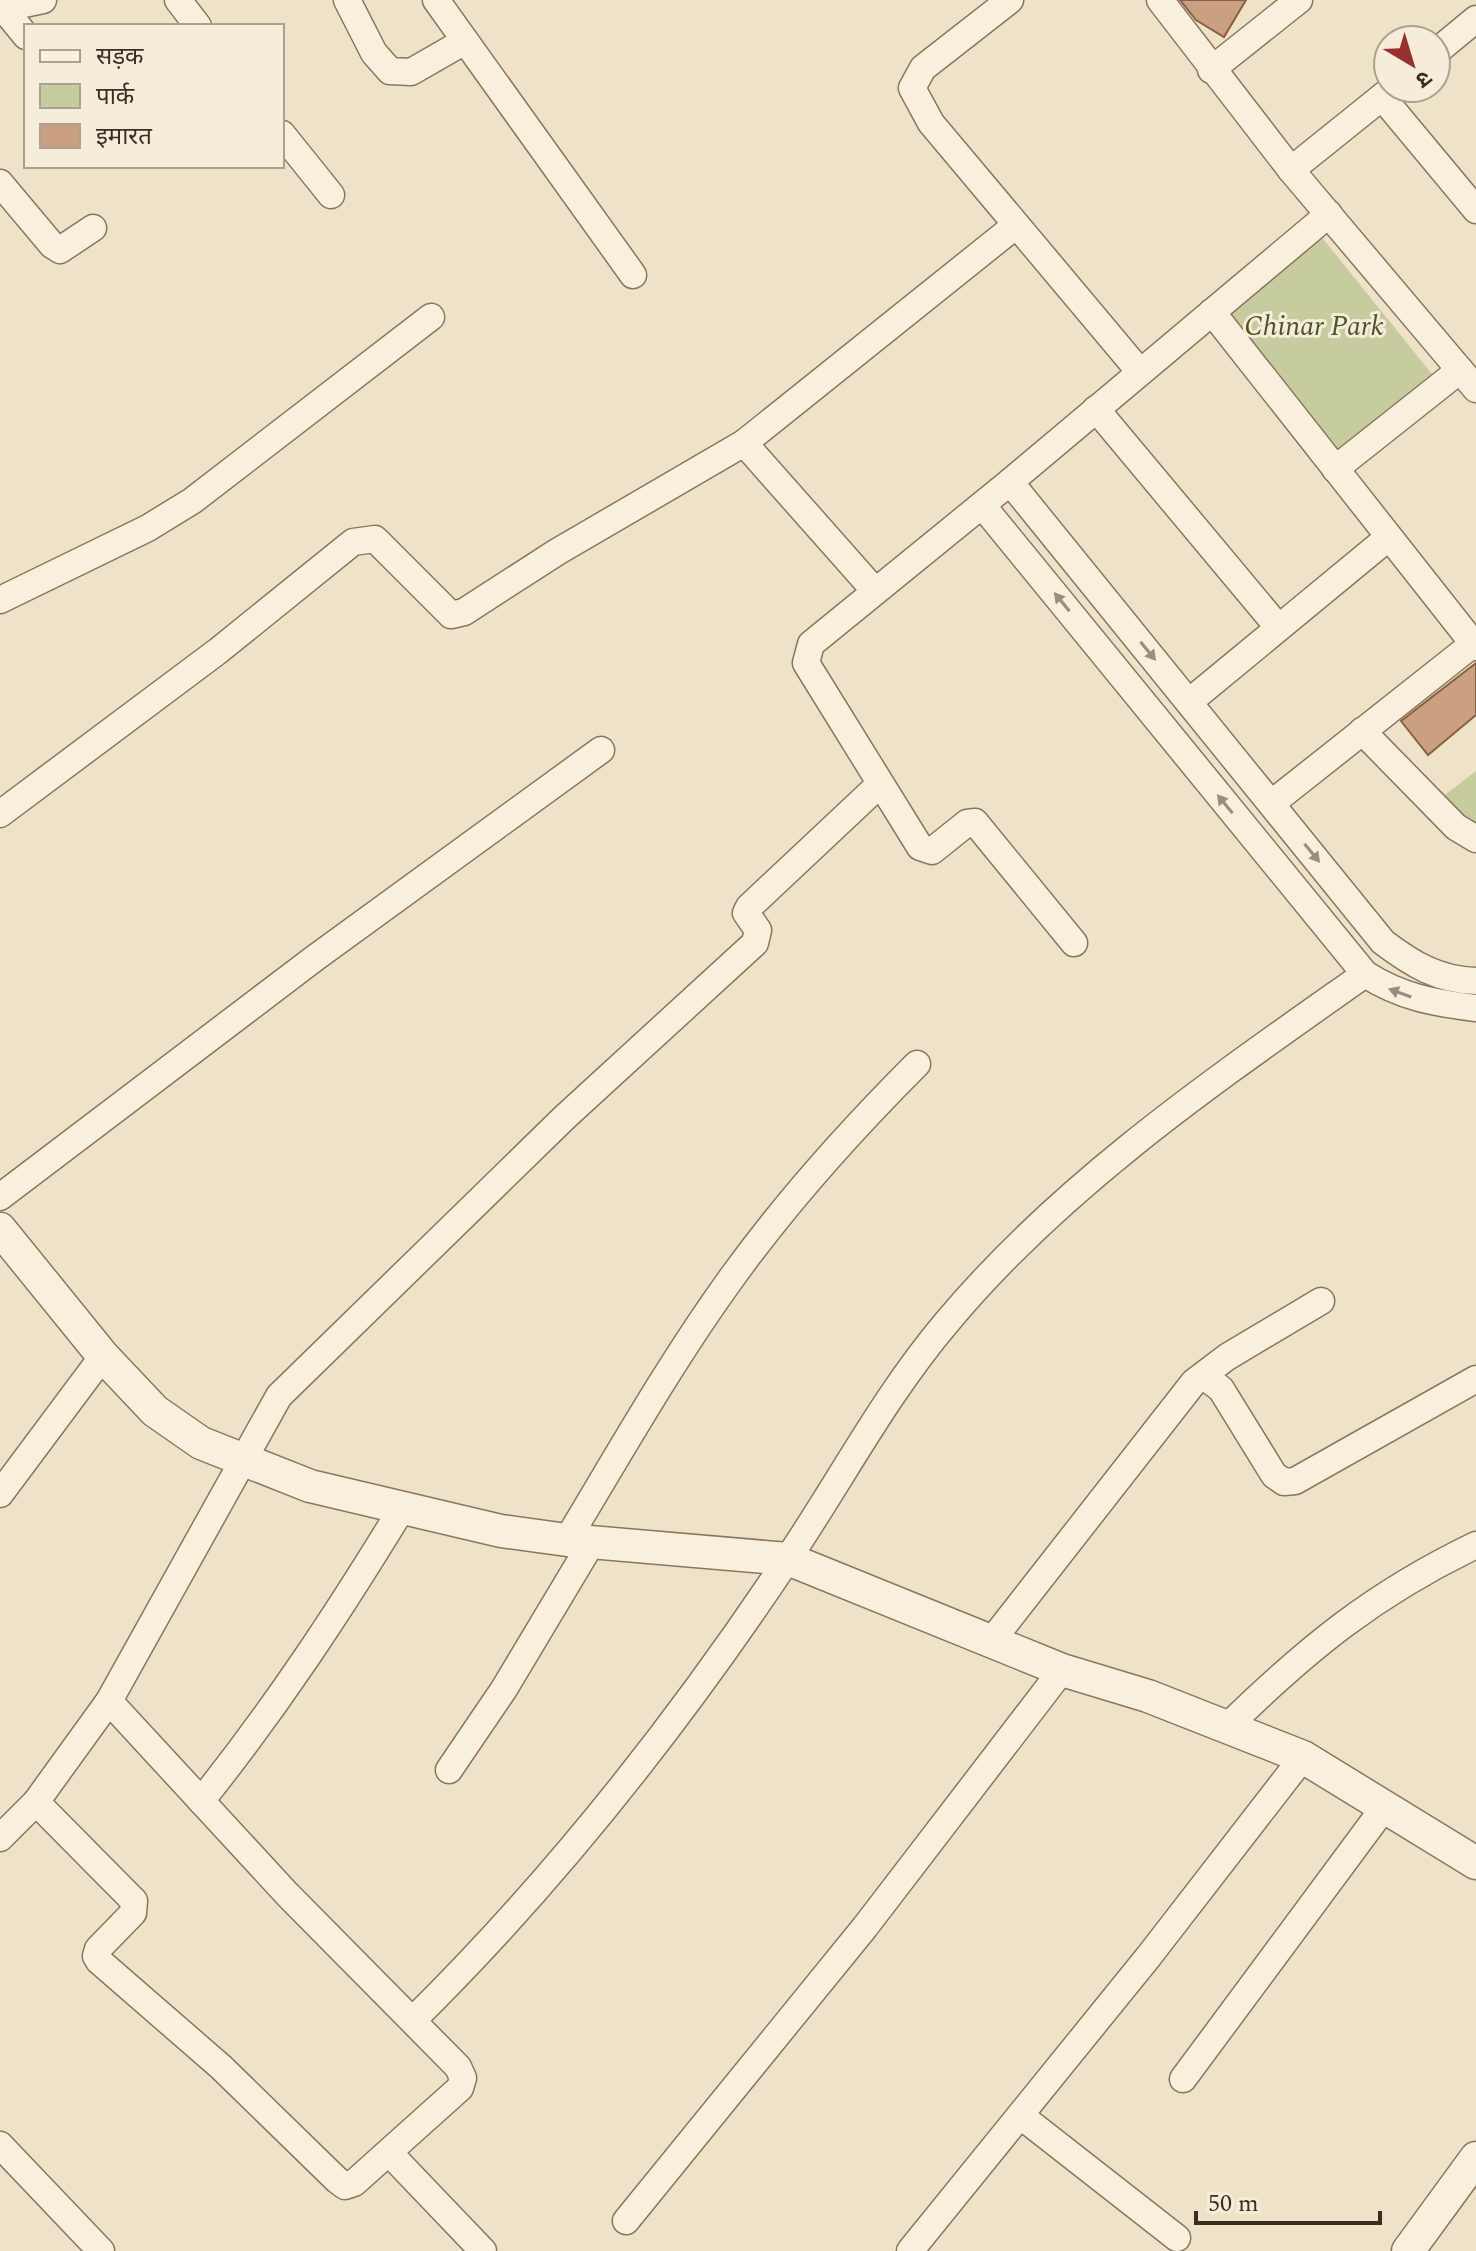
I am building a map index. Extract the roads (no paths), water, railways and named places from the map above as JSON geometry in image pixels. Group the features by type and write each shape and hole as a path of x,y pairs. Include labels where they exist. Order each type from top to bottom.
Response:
{"street":[{"path":"24,34 2,9 43,0"},
{"path":"178,0 196,24"},
{"path":"347,0 374,53 390,71 411,72 465,41"},
{"path":"436,0 633,275"},
{"path":"1010,0 923,68 912,88 931,123 1140,372"},
{"path":"1160,0 1291,170 1468,380 1335,469"},
{"path":"1211,70 1299,0"},
{"path":"1452,39 1476,19"},
{"path":"1291,170 1373,104"},
{"path":"1397,104 1476,210"},
{"path":"284,136 331,195"},
{"path":"0,183 52,245 60,250 93,228"},
{"path":"1074,943 982,826 975,822 967,823 932,851 926,850 880,784 806,663 811,644 1010,482 1329,214"},
{"path":"0,814 218,651 353,542 375,539 437,604 451,615 464,612 557,552 744,443 1015,226"},
{"path":"1212,312 1475,645 1272,803"},
{"path":"0,600 148,528 192,501 431,317"},
{"path":"1096,409 1278,627"},
{"path":"744,443 875,591"},
{"path":"1010,482 1383,942 1415,967 1456,980 1476,981"},
{"path":"982,505 1365,974 1390,990 1427,1002 1476,1008"},
{"path":"1189,702 1389,537"},
{"path":"1362,731 1456,827 1476,839"},
{"path":"0,1197 315,958 601,750"},
{"path":"0,1838 36,1802 109,1701 279,1396 565,1117 755,943 758,930 746,913 749,907 880,784"},
{"path":"413,2020 482,1952 618,1794 687,1704 788,1559 897,1386 948,1321 1021,1242 1093,1178 1264,1046 1365,974"},
{"path":"449,1770 504,1689 580,1541 732,1278 814,1174 862,1119 917,1064"},
{"path":"0,1229 103,1356 155,1411 201,1443 310,1486 401,1510 580,1541 788,1559 993,1639 1062,1670 1228,1726 1303,1757 1472,1852"},
{"path":"993,1639 1194,1382 1205,1377 1227,1357 1321,1301"},
{"path":"0,1494 103,1356"},
{"path":"1205,1377 1221,1389 1274,1475 1284,1482 1295,1481 1476,1379"},
{"path":"201,1801 263,1724 317,1647 401,1510"},
{"path":"1228,1726 1309,1651 1363,1608 1393,1588 1476,1545"},
{"path":"626,2221 865,1927 1062,1670"},
{"path":"36,1802 134,1901 133,1913 98,1949 96,1956 99,1961 221,2067 345,2186 354,2183 393,2150 398,2141 460,2088 463,2078 413,2020 287,1894 109,1701"},
{"path":"910,2251 1021,2116 1303,1757"},
{"path":"1183,2079 1386,1805"},
{"path":"1021,2116 1177,2238"},
{"path":"0,2145 101,2251"},
{"path":"393,2150 396,2160 483,2251"},
{"path":"1408,2251 1476,2158"}],"park label":[{"name":"Chinar Park","path":"1314,326"}]}
